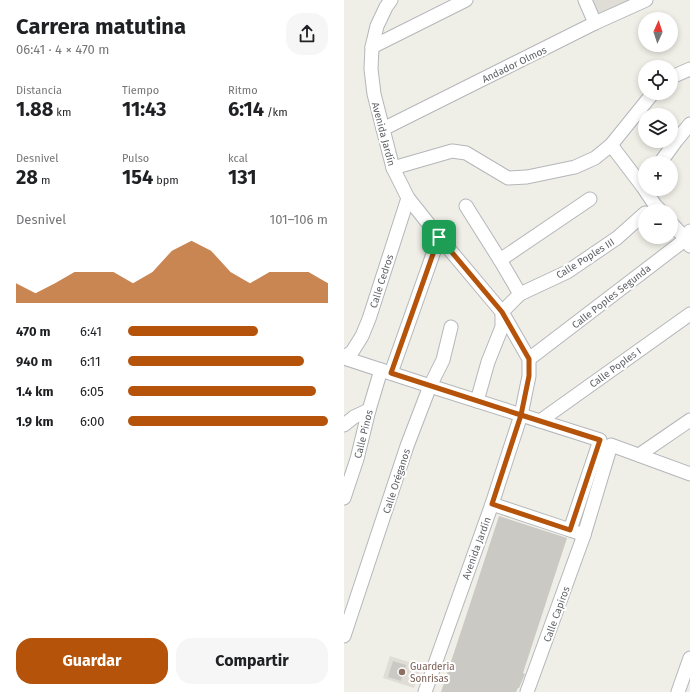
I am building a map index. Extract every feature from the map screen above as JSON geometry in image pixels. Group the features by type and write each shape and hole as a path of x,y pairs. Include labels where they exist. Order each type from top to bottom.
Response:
{"street":[{"name":"Avenida Jardín","path":"392,0 377,26 372,47 371,69 374,94 393,168 408,198 502,312 529,359 529,376 521,415 492,504 425,692"},
{"path":"372,47 466,0"},
{"path":"585,0 595,23"},
{"name":"Andador Olmos","path":"383,129 595,23 646,0"},
{"path":"678,74 690,69"},
{"path":"393,168 452,151 466,153 508,178 527,177 575,167 595,158 611,145 647,100"},
{"path":"665,156 690,124"},
{"path":"611,145 638,179"},
{"name":"Calle Cedros","path":"344,358 352,352 365,330 408,198"},
{"path":"500,260 590,199"},
{"path":"466,206 520,294"},
{"name":"Calle Poples III","path":"502,312 520,294 567,272 617,238 638,221"},
{"path":"678,229 689,238"},
{"name":"Calle Pinos","path":"344,498 357,459 369,410 439,237"},
{"name":"Calle Poples Segunda","path":"529,359 689,238"},
{"path":"477,401 488,362 502,327 502,312"},
{"name":"Calle Poples I","path":"540,421 690,314"},
{"name":"Calle Oréganos","path":"344,636 407,446 430,386 443,360 451,327"},
{"path":"344,358 540,421 690,474"},
{"path":"344,425 354,417 369,410"},
{"path":"639,455 690,420"},
{"path":"570,530 605,443"},
{"name":"Calle Capiros","path":"527,692 584,535 605,443"},
{"path":"492,504 584,535"},
{"path":"678,692 690,658"}],"shaded area":[{"path":"591,0 639,0 600,18"},
{"name":"Guarderia Sonrisas","path":"390,656 421,666 414,688 383,678"}],"building":[{"path":"499,516 567,538 523,673 525,674 516,692 441,692"},
{"path":"393,661 406,665 401,681 388,677"}],"place":[{"name":"Guarderia Sonrisas","path":"402,672"}],"route":[{"path":"439,237 391,373 521,415 492,504 570,530 600,440 521,415 529,376 529,359 502,312 439,237"}]}
